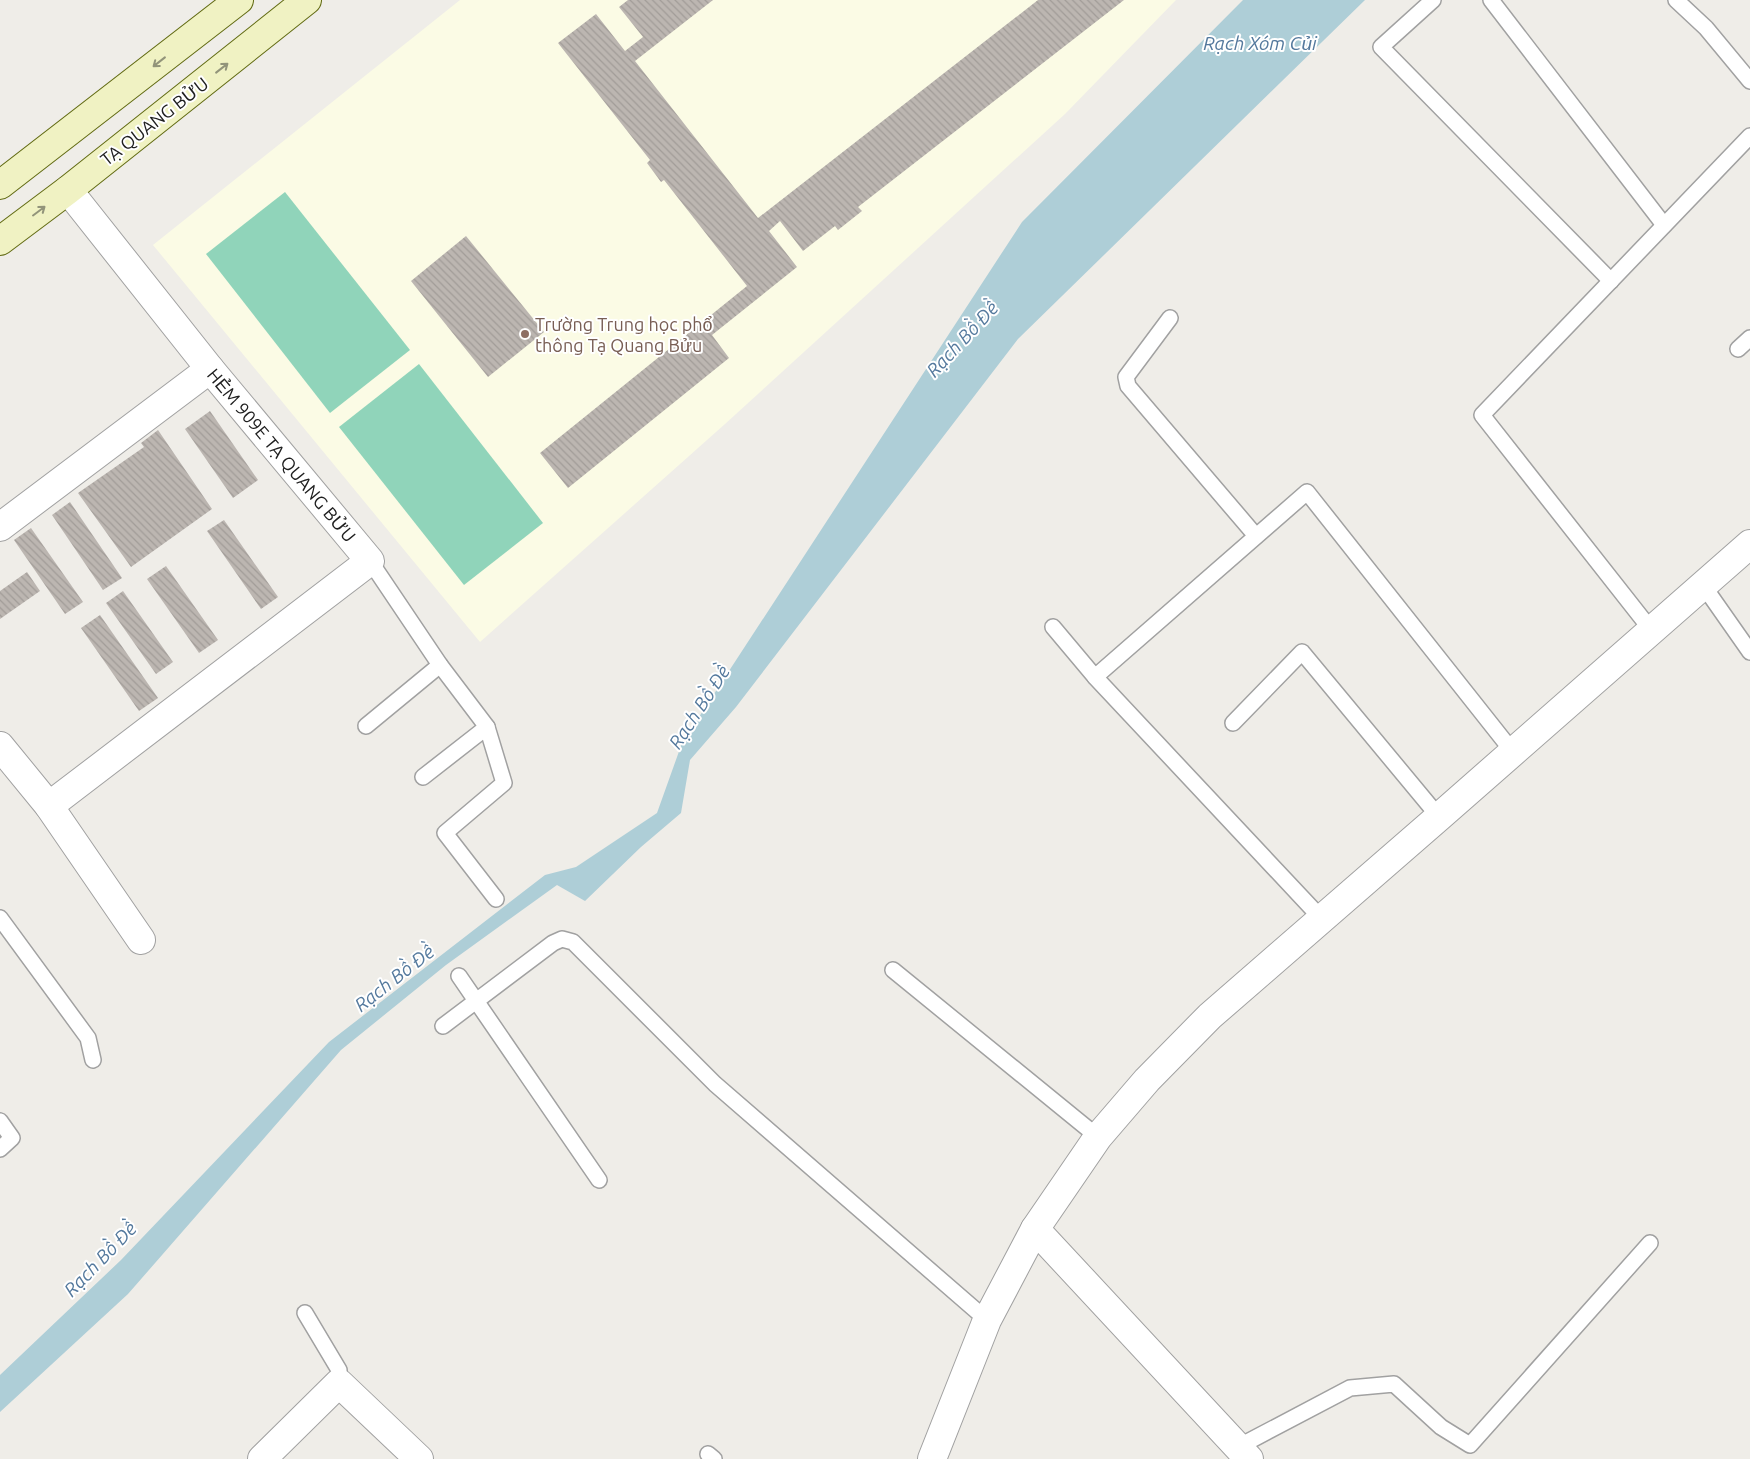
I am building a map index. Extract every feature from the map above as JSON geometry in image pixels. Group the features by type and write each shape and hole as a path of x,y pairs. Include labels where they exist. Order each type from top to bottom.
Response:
{"main road":[{"path":"0,185 239,0"},
{"name":"TẠ QUANG BỬU","path":"0,240 68,190 307,0"}],"street":[{"name":"HẺM 909E TẠ QUANG BỬU","path":"68,190 210,369 370,561"},
{"path":"0,527 210,369"},
{"path":"932,1459 987,1320 1035,1229 1098,1137 1147,1080 1210,1016 1750,544"},
{"path":"49,806 370,561"},
{"path":"0,746 49,806 141,940"},
{"path":"1035,1229 1243,1453"},
{"path":"262,1459 339,1383 419,1459"}],"lane":[{"path":"1433,0 1381,47 1611,280"},
{"path":"1491,0 1664,226"},
{"path":"1676,0 1706,28 1750,81"},
{"path":"1652,631 1482,415 1750,136"},
{"path":"1170,318 1126,377 1128,386 1256,536"},
{"path":"1738,349 1750,338"},
{"path":"1095,676 1307,492 1513,752"},
{"name":"HẺM 909E TẠ QUANG BỬU","path":"370,561 440,665 487,727"},
{"path":"1703,585 1750,652"},
{"path":"1053,627 1095,676 1322,918"},
{"path":"1233,723 1302,652 1439,817"},
{"path":"366,726 440,665"},
{"path":"422,777 487,727 504,783 444,833 496,899"},
{"path":"0,918 88,1038 93,1060"},
{"path":"443,1026 553,943 562,939 573,942 715,1084 987,1320"},
{"path":"892,970 1098,1137"},
{"path":"459,976 599,1180"},
{"path":"0,1121 12,1138 0,1149"},
{"path":"1243,1453 1350,1388 1394,1384 1441,1427 1470,1445 1650,1243"},
{"path":"305,1313 339,1370 339,1383"}],"shaded area":[{"name":"Trường Trung học phổ thông Tạ Quang Bửu","path":"460,0 1176,0 1065,114 725,424 480,642 153,245"}],"green space":[{"path":"285,192 410,350 330,413 206,254"},
{"path":"419,364 543,523 464,585 339,427"}],"water":[{"name":"Rạch Xóm Củi","path":"1243,0 1365,0 1018,339 736,707 690,760 681,813 641,847 585,901 557,885 446,965 341,1050 128,1294 0,1412 0,1375 121,1260 329,1042 545,875 576,867 657,813 682,743 1022,222"}],"building":[{"path":"628,0 713,0 635,61 758,218 1038,0 1124,0 858,207 862,211 838,230 835,226 803,251 780,221 769,231 797,267 712,335 729,358 568,488 540,453 747,286 664,180 661,182 647,163 650,160 558,43 596,14 625,51 643,37 619,7"},
{"path":"466,236 544,332 488,377 411,281"},
{"path":"210,411 258,480 233,498 185,429"},
{"path":"158,430 212,509 131,567 78,493 144,447 141,443"},
{"path":"70,502 122,578 103,590 52,515"},
{"path":"224,520 278,597 261,609 207,531"},
{"path":"31,528 83,602 65,614 14,540"},
{"path":"166,566 218,640 199,653 147,579"},
{"path":"27,572 40,591 0,619 0,591"},
{"path":"123,591 173,662 156,674 106,603"},
{"path":"100,615 158,698 139,711 81,628"}],"place":[{"name":"Trường Trung học phổ thông Tạ Quang Bửu","path":"525,334"}],"water label":[{"name":"Rạch Bồ Đề","path":"962,339"},
{"name":"Rạch Bồ Đề","path":"699,707"},
{"name":"Rạch Bồ Đề","path":"394,978"},
{"name":"Rạch Bồ Đề","path":"100,1259"}]}
